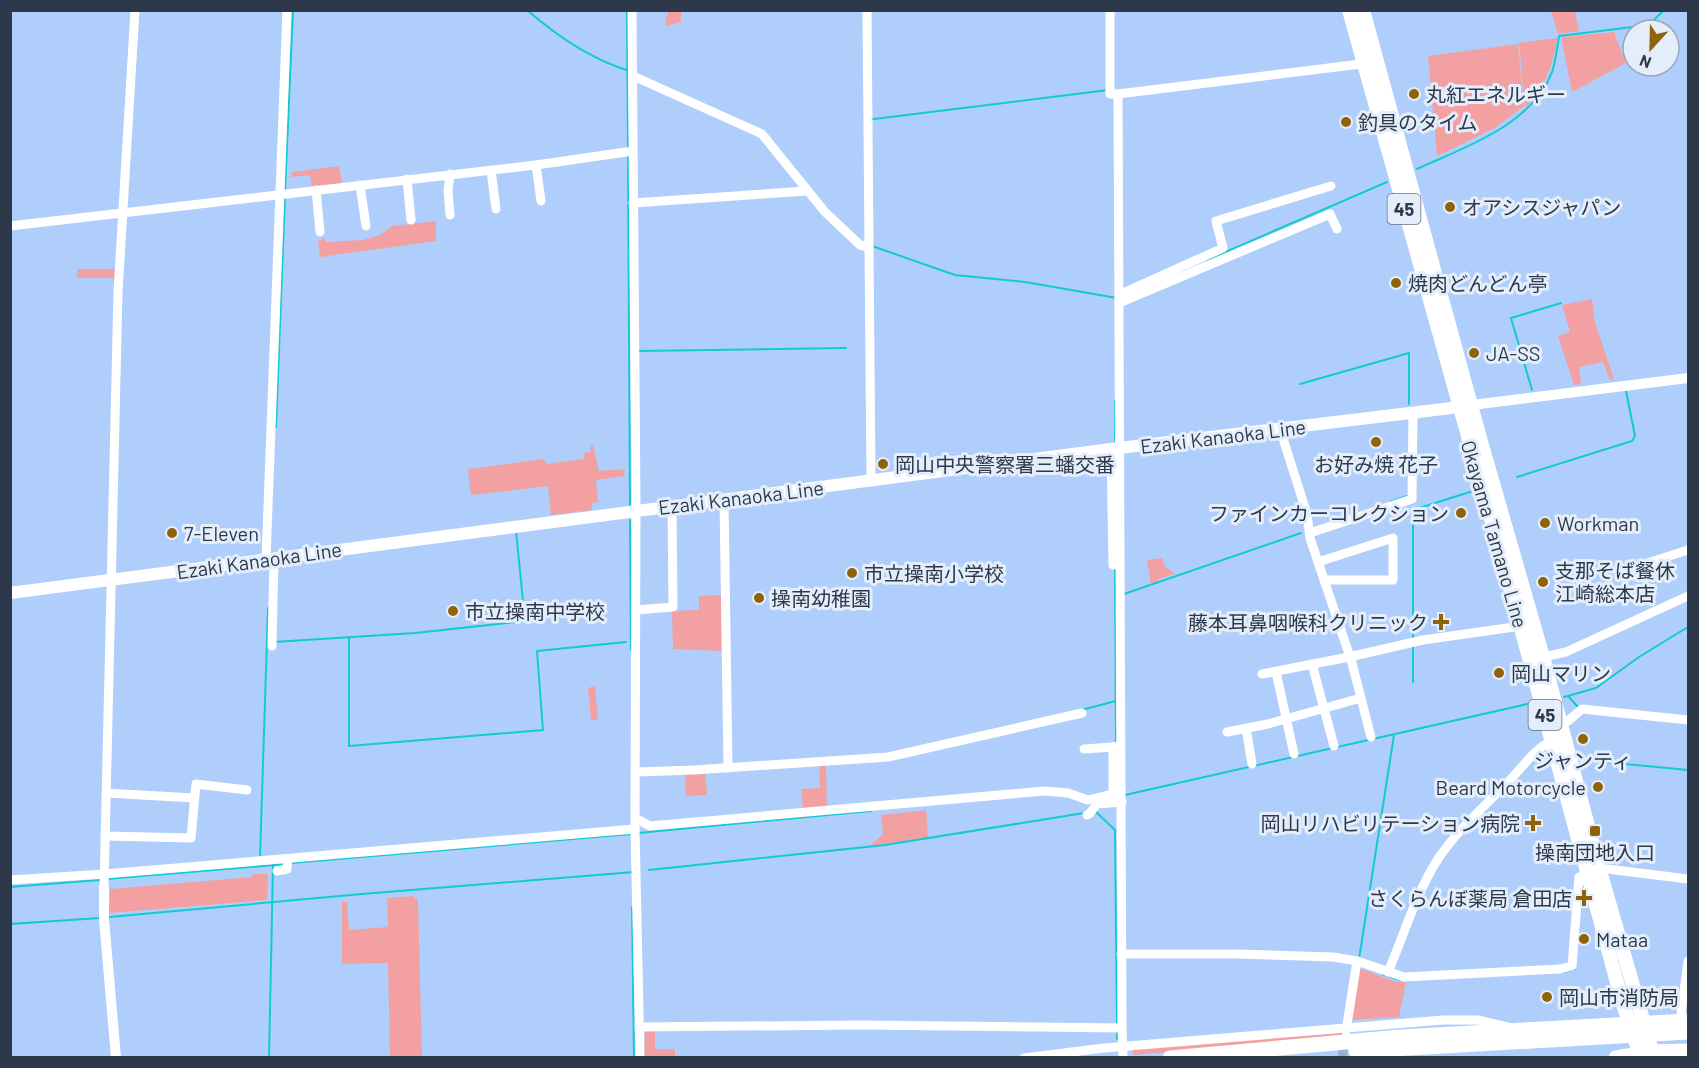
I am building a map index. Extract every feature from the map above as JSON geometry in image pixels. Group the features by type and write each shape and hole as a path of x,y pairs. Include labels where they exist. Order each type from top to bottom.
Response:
{"highway":[{"path":"1170,1058 1432,1035 1636,1024 1686,1025"},
{"path":"1240,1058 1403,1048 1686,1025"},
{"path":"1423,1058 1689,1042"},
{"path":"1616,1058 1689,1052"},
{"path":"1678,1058 1689,1052"}],"main road":[{"name":"Okayama Tamano Line","path":"1349,10 1371,63"},
{"name":"Okayama Tamano Line","path":"1363,10 1371,63 1537,659 1552,741 1594,873 1636,1024 1647,1055"},
{"name":"Okayama Tamano Line","path":"1466,406 1521,626 1537,659 1561,722 1594,873"},
{"name":"Ezaki Kanaoka Line","path":"10,592 111,581 636,510 1466,406"}],"street":[{"path":"116,1058 104,919 104,880 118,292 135,10"},
{"path":"272,646 270,559 284,193 287,10"},
{"path":"632,10 633,73 630,152 633,203 636,510 635,828 640,1058"},
{"path":"867,10 871,480"},
{"path":"1110,10 1119,298 1113,565"},
{"path":"1113,92 1371,63"},
{"path":"633,73 758,131 766,137 825,212 860,245 869,245"},
{"path":"10,226 630,152"},
{"path":"536,165 541,201"},
{"path":"491,170 496,209"},
{"path":"450,174 448,190 450,215"},
{"path":"406,179 411,220"},
{"path":"360,185 366,226"},
{"path":"1119,298 1125,292 1222,248 1216,221 1331,186"},
{"path":"316,190 320,232"},
{"path":"633,203 807,191"},
{"path":"1119,298 1330,214 1337,229"},
{"path":"1466,406 1689,378"},
{"path":"1310,533 1412,499 1413,412"},
{"path":"1280,429 1307,514 1318,562 1349,657 1371,737"},
{"path":"1116,449 1116,746 1119,795 1121,954 1119,1028 1123,1051"},
{"path":"724,500 728,768"},
{"path":"636,610 673,608 672,506"},
{"path":"1318,562 1393,537 1393,580 1324,580"},
{"path":"1635,567 1689,550"},
{"path":"1537,659 1566,652 1689,596"},
{"path":"1262,675 1423,640 1521,626"},
{"path":"1312,664 1334,746"},
{"path":"1276,672 1294,754"},
{"path":"1227,732 1361,698"},
{"path":"1561,722 1568,721 1582,709 1689,720"},
{"path":"636,772 888,757 1082,713"},
{"path":"1246,728 1252,764"},
{"path":"1388,972 1425,883 1438,859 1456,836 1534,755 1552,741"},
{"path":"1084,749 1116,746"},
{"path":"105,836 191,838 196,784 247,790"},
{"path":"10,880 104,880 259,860 288,862 650,826 1045,791 1068,793 1088,800 1119,795"},
{"path":"106,793 194,798"},
{"path":"1091,811 1097,804 1119,795"},
{"path":"277,871 287,869 288,862"},
{"path":"1121,954 1345,958 1404,977 1572,966 1577,879 1615,869 1689,879"},
{"path":"1346,1032 1357,961"},
{"path":"1686,1025 1688,963"},
{"path":"1024,1058 1346,1032 1369,1025 1478,1020 1531,1030"},
{"path":"639,1027 861,1025 1119,1028"},
{"path":"1369,1025 1415,1026 1432,1035"}],"shaded area":[{"path":"668,11 681,11 681,22 666,26 665,17 668,17"},
{"path":"1551,11 1575,11 1579,31 1558,34"},
{"path":"1615,32 1621,50 1621,66 1572,92 1561,37"},
{"path":"1557,38 1547,76 1525,108 1519,43"},
{"path":"1518,44 1524,106 1495,128 1437,156 1428,56"},
{"path":"339,166 342,183 312,187 310,175 291,177 292,172"},
{"path":"436,221 436,241 320,257 318,242 323,238 327,242 363,240 380,235 392,226"},
{"path":"77,269 117,269 114,291 114,278 77,278"},
{"path":"1592,299 1595,323 1614,379 1610,380 1603,362 1579,367 1581,384 1574,385 1558,336 1570,332 1562,305"},
{"path":"590,445 593,445 599,471 625,469 624,476 596,480 598,502 592,503 592,510 551,515 548,486 471,495 468,469 544,459 546,464 584,459 584,453 591,452"},
{"path":"1162,558 1165,566 1175,574 1158,579 1158,582 1151,585 1147,560"},
{"path":"721,595 722,651 673,649 672,611 699,610 699,596"},
{"path":"595,686 598,720 591,720 588,688"},
{"path":"819,764 824,764 826,767 827,809 803,811 801,789 820,788"},
{"path":"705,771 707,795 686,796 685,772"},
{"path":"926,810 928,838 870,846 883,834 881,815"},
{"path":"253,874 268,874 267,900 109,913 110,889 252,877"},
{"path":"413,896 418,900 422,1057 390,1057 388,963 342,964 342,902 347,902 349,930 388,927 387,898"},
{"path":"1359,968 1396,982 1406,982 1399,1017 1351,1020"},
{"path":"645,1031 655,1031 655,1049 675,1049 675,1057 644,1058"},
{"path":"1342,1033 1343,1036 1133,1055 1132,1048"}],"waterway":[{"path":"285,191 293,10"},
{"path":"527,10 576,46 630,71"},
{"path":"627,10 628,148"},
{"path":"1417,169 1476,143 1513,120 1529,106 1542,90 1552,72 1559,36 1649,25 1664,10"},
{"path":"871,116 874,119 1108,90"},
{"path":"628,154 630,505"},
{"path":"1207,260 1387,182"},
{"path":"276,427 285,196"},
{"path":"872,246 955,275 1025,282 1117,298"},
{"path":"1532,390 1511,318 1561,303"},
{"path":"639,351 846,348"},
{"path":"1300,384 1409,353 1409,404"},
{"path":"1517,477 1632,441 1635,436 1626,391"},
{"path":"1115,400 1115,442"},
{"path":"1413,639 1413,510 1473,491"},
{"path":"1390,502 1410,495"},
{"path":"630,520 631,650"},
{"path":"274,642 415,633 525,621 516,531"},
{"path":"1124,594 1301,533"},
{"path":"1115,566 1116,744"},
{"path":"260,857 268,608"},
{"path":"1564,697 1596,688 1639,657 1688,627"},
{"path":"349,637 349,746 543,730 537,651 626,642"},
{"path":"1413,647 1413,682"},
{"path":"1568,696 1578,707"},
{"path":"1081,710 1116,701"},
{"path":"1125,795 1532,703"},
{"path":"1359,959 1394,735"},
{"path":"1583,760 1688,770"},
{"path":"1094,810 1115,830 1117,1026"},
{"path":"638,833 871,811"},
{"path":"649,870 885,845 1084,813"},
{"path":"291,863 632,834"},
{"path":"106,879 286,864"},
{"path":"269,1058 273,865"},
{"path":"109,917 634,872"},
{"path":"10,887 100,880"},
{"path":"632,907 634,1058"},
{"path":"10,924 100,918"},
{"path":"1564,972 1575,969"},
{"path":"1382,974 1400,980"},
{"path":"1117,1032 1117,1039"}],"tunnel":[{"path":"1342,1058 1345,1039"}],"place":[{"name":"丸紅エネルギー","path":"1414,94"},
{"name":"釣具のタイム","path":"1346,122"},
{"name":"オアシスジャパン","path":"1450,207"},
{"name":"焼肉どんどん亭","path":"1396,283"},
{"name":"JA-SS","path":"1474,353"},
{"name":"お好み焼 花子","path":"1376,442"},
{"name":"岡山中央警察署三蟠交番","path":"883,464"},
{"name":"ファインカーコレクション","path":"1461,513"},
{"name":"Workman","path":"1545,523"},
{"name":"7-Eleven","path":"172,533"},
{"name":"市立操南小学校","path":"852,573"},
{"name":"支那そば餐休 江崎総本店","path":"1543,582"},
{"name":"操南幼稚園","path":"759,598"},
{"name":"市立操南中学校","path":"453,611"},
{"name":"藤本耳鼻咽喉科クリニック","path":"1441,622"},
{"name":"岡山マリン","path":"1499,673"},
{"name":"ジャンティ","path":"1583,739"},
{"name":"Beard Motorcycle","path":"1598,787"},
{"name":"岡山リハビリテーション病院","path":"1533,823"},
{"name":"操南団地入口","path":"1595,831"},
{"name":"さくらんぼ薬局 倉田店","path":"1584,898"},
{"name":"Mataa","path":"1584,939"},
{"name":"岡山市消防局","path":"1547,997"}]}
